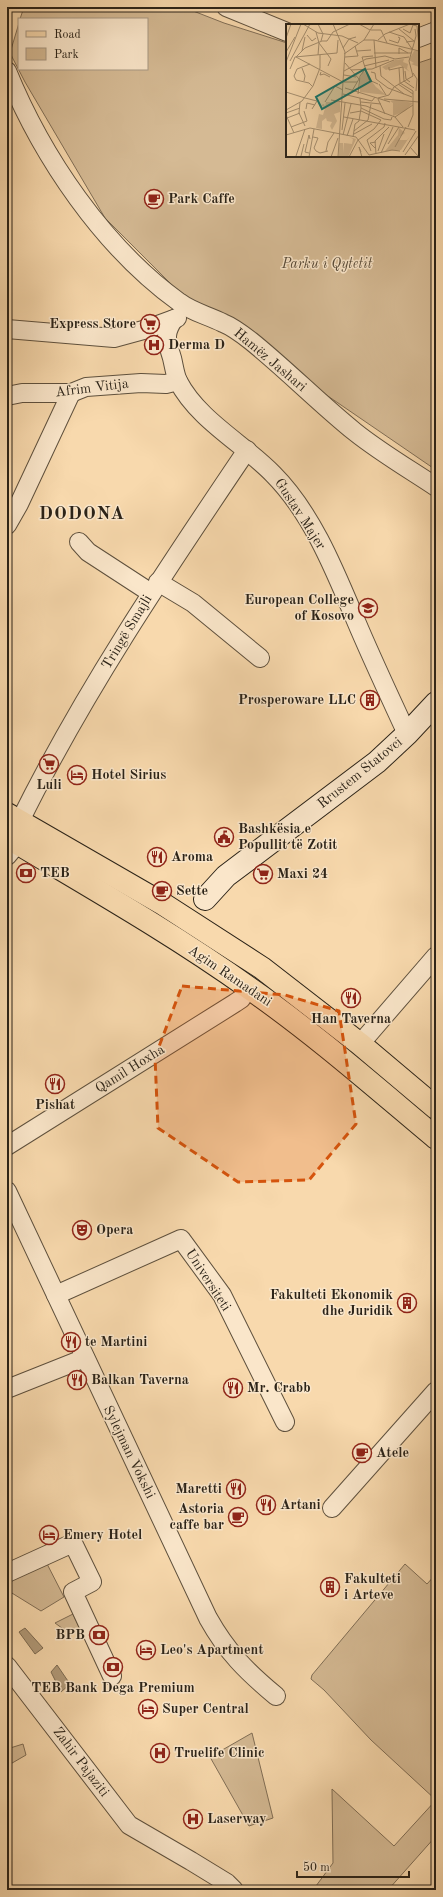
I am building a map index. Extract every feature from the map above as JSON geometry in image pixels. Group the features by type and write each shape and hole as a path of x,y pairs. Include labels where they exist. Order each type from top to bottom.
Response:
{"main road":[{"name":"Agim Ramadani","path":"12,834 190,921 262,968 294,992 360,1044 436,1108"},
{"name":"Agim Ramadani","path":"12,834 249,988 345,1061 436,1138"}],"street":[{"path":"226,7 286,32"},
{"path":"419,38 436,31"},
{"name":"Hamëz Jashari","path":"7,71 44,147 87,210 125,255 158,286 193,312 223,323 238,332 274,360 356,433 436,487"},
{"path":"7,329 114,338 147,329 193,312"},
{"name":"Gustav Majer","path":"174,318 167,329 167,342 178,381 189,398 224,433 247,450 274,475 315,532 342,586 356,622 407,734"},
{"name":"Afrim Vitija","path":"7,396 22,393 71,393 86,387 141,383 166,384 178,381"},
{"path":"7,524 19,504 71,393"},
{"name":"Tringë Smajli","path":"12,834 74,722 154,588 247,450"},
{"path":"79,542 88,552 154,588 193,603 260,658"},
{"name":"Rrustem Statovci","path":"205,899 226,876 377,762 436,704"},
{"path":"360,1044 436,956"},
{"name":"Qamil Hoxha","path":"7,1146 235,1003 241,999 249,988"},
{"name":"Sylejman Vokshi","path":"7,1191 206,1613 222,1642 239,1663 276,1696"},
{"name":"Universiteti","path":"56,1295 181,1239 222,1295 285,1422"},
{"path":"7,1389 85,1358"},
{"path":"332,1508 436,1391"},
{"path":"7,1573 73,1543 92,1582 73,1592 112,1676"},
{"name":"Zahir Pajaziti","path":"7,1666 129,1825 227,1883 234,1890"}],"highlighted area":[{"path":"182,986 285,995 339,1011 356,1124 309,1180 238,1182 158,1128 155,1057"}],"green space":[{"name":"Parku i Qytetit","path":"24,7 183,7 224,23 286,43 286,157 419,157 419,63 436,57 436,470 186,299 105,218 19,70 148,70 148,18 20,18"},
{"name":"Parku i Qytetit","path":"18,26 18,68 10,53"},
{"path":"44,1558 64,1597 41,1611 7,1590 7,1575"},
{"path":"405,1564 427,1584 436,1574 436,1800 371,1740 324,1690 311,1679 312,1675"},
{"path":"73,1614 80,1629 70,1634 55,1623"},
{"path":"252,1733 273,1818 249,1826 210,1757"},
{"path":"23,1744 26,1755 7,1766 7,1749"},
{"path":"332,1789 394,1846 436,1800 436,1836 388,1890 313,1890 333,1863"}],"shaded area":[{"path":"25,1628 43,1648 35,1654 19,1632"},
{"path":"57,1665 70,1684 61,1692 51,1672"}],"place":[{"name":"Park Caffe","path":"154,199"},
{"name":"Express Store","path":"150,324"},
{"name":"Derma D","path":"154,345"},
{"name":"European College of Kosovo","path":"368,608"},
{"name":"Prosperoware LLC","path":"370,700"},
{"name":"Luli","path":"49,764"},
{"name":"Hotel Sirius","path":"77,775"},
{"name":"Bashkësia e Popullit të Zotit","path":"224,837"},
{"name":"Aroma","path":"157,857"},
{"name":"TEB","path":"26,873"},
{"name":"Maxi 24","path":"263,874"},
{"name":"Sette","path":"162,891"},
{"name":"Han Taverna","path":"351,998"},
{"name":"Pishat","path":"55,1084"},
{"name":"Opera","path":"82,1230"},
{"name":"Fakulteti Ekonomik dhe Juridik","path":"407,1303"},
{"name":"te Martini","path":"71,1342"},
{"name":"Balkan Taverna","path":"77,1380"},
{"name":"Mr. Crabb","path":"233,1388"},
{"name":"Atele","path":"362,1453"},
{"name":"Maretti","path":"236,1489"},
{"name":"Artani","path":"266,1505"},
{"name":"Astoria caffe bar","path":"238,1517"},
{"name":"Emery Hotel","path":"49,1535"},
{"name":"Fakulteti i Arteve","path":"330,1587"},
{"name":"BPB","path":"99,1635"},
{"name":"Leo's Apartment","path":"146,1650"},
{"name":"TEB Bank Dega Premium","path":"113,1667"},
{"name":"Super Central","path":"148,1709"},
{"name":"Truelife Clinic","path":"160,1753"},
{"name":"Laserway","path":"193,1819"}],"district":[{"name":"DODONA","path":"82,514"}]}
